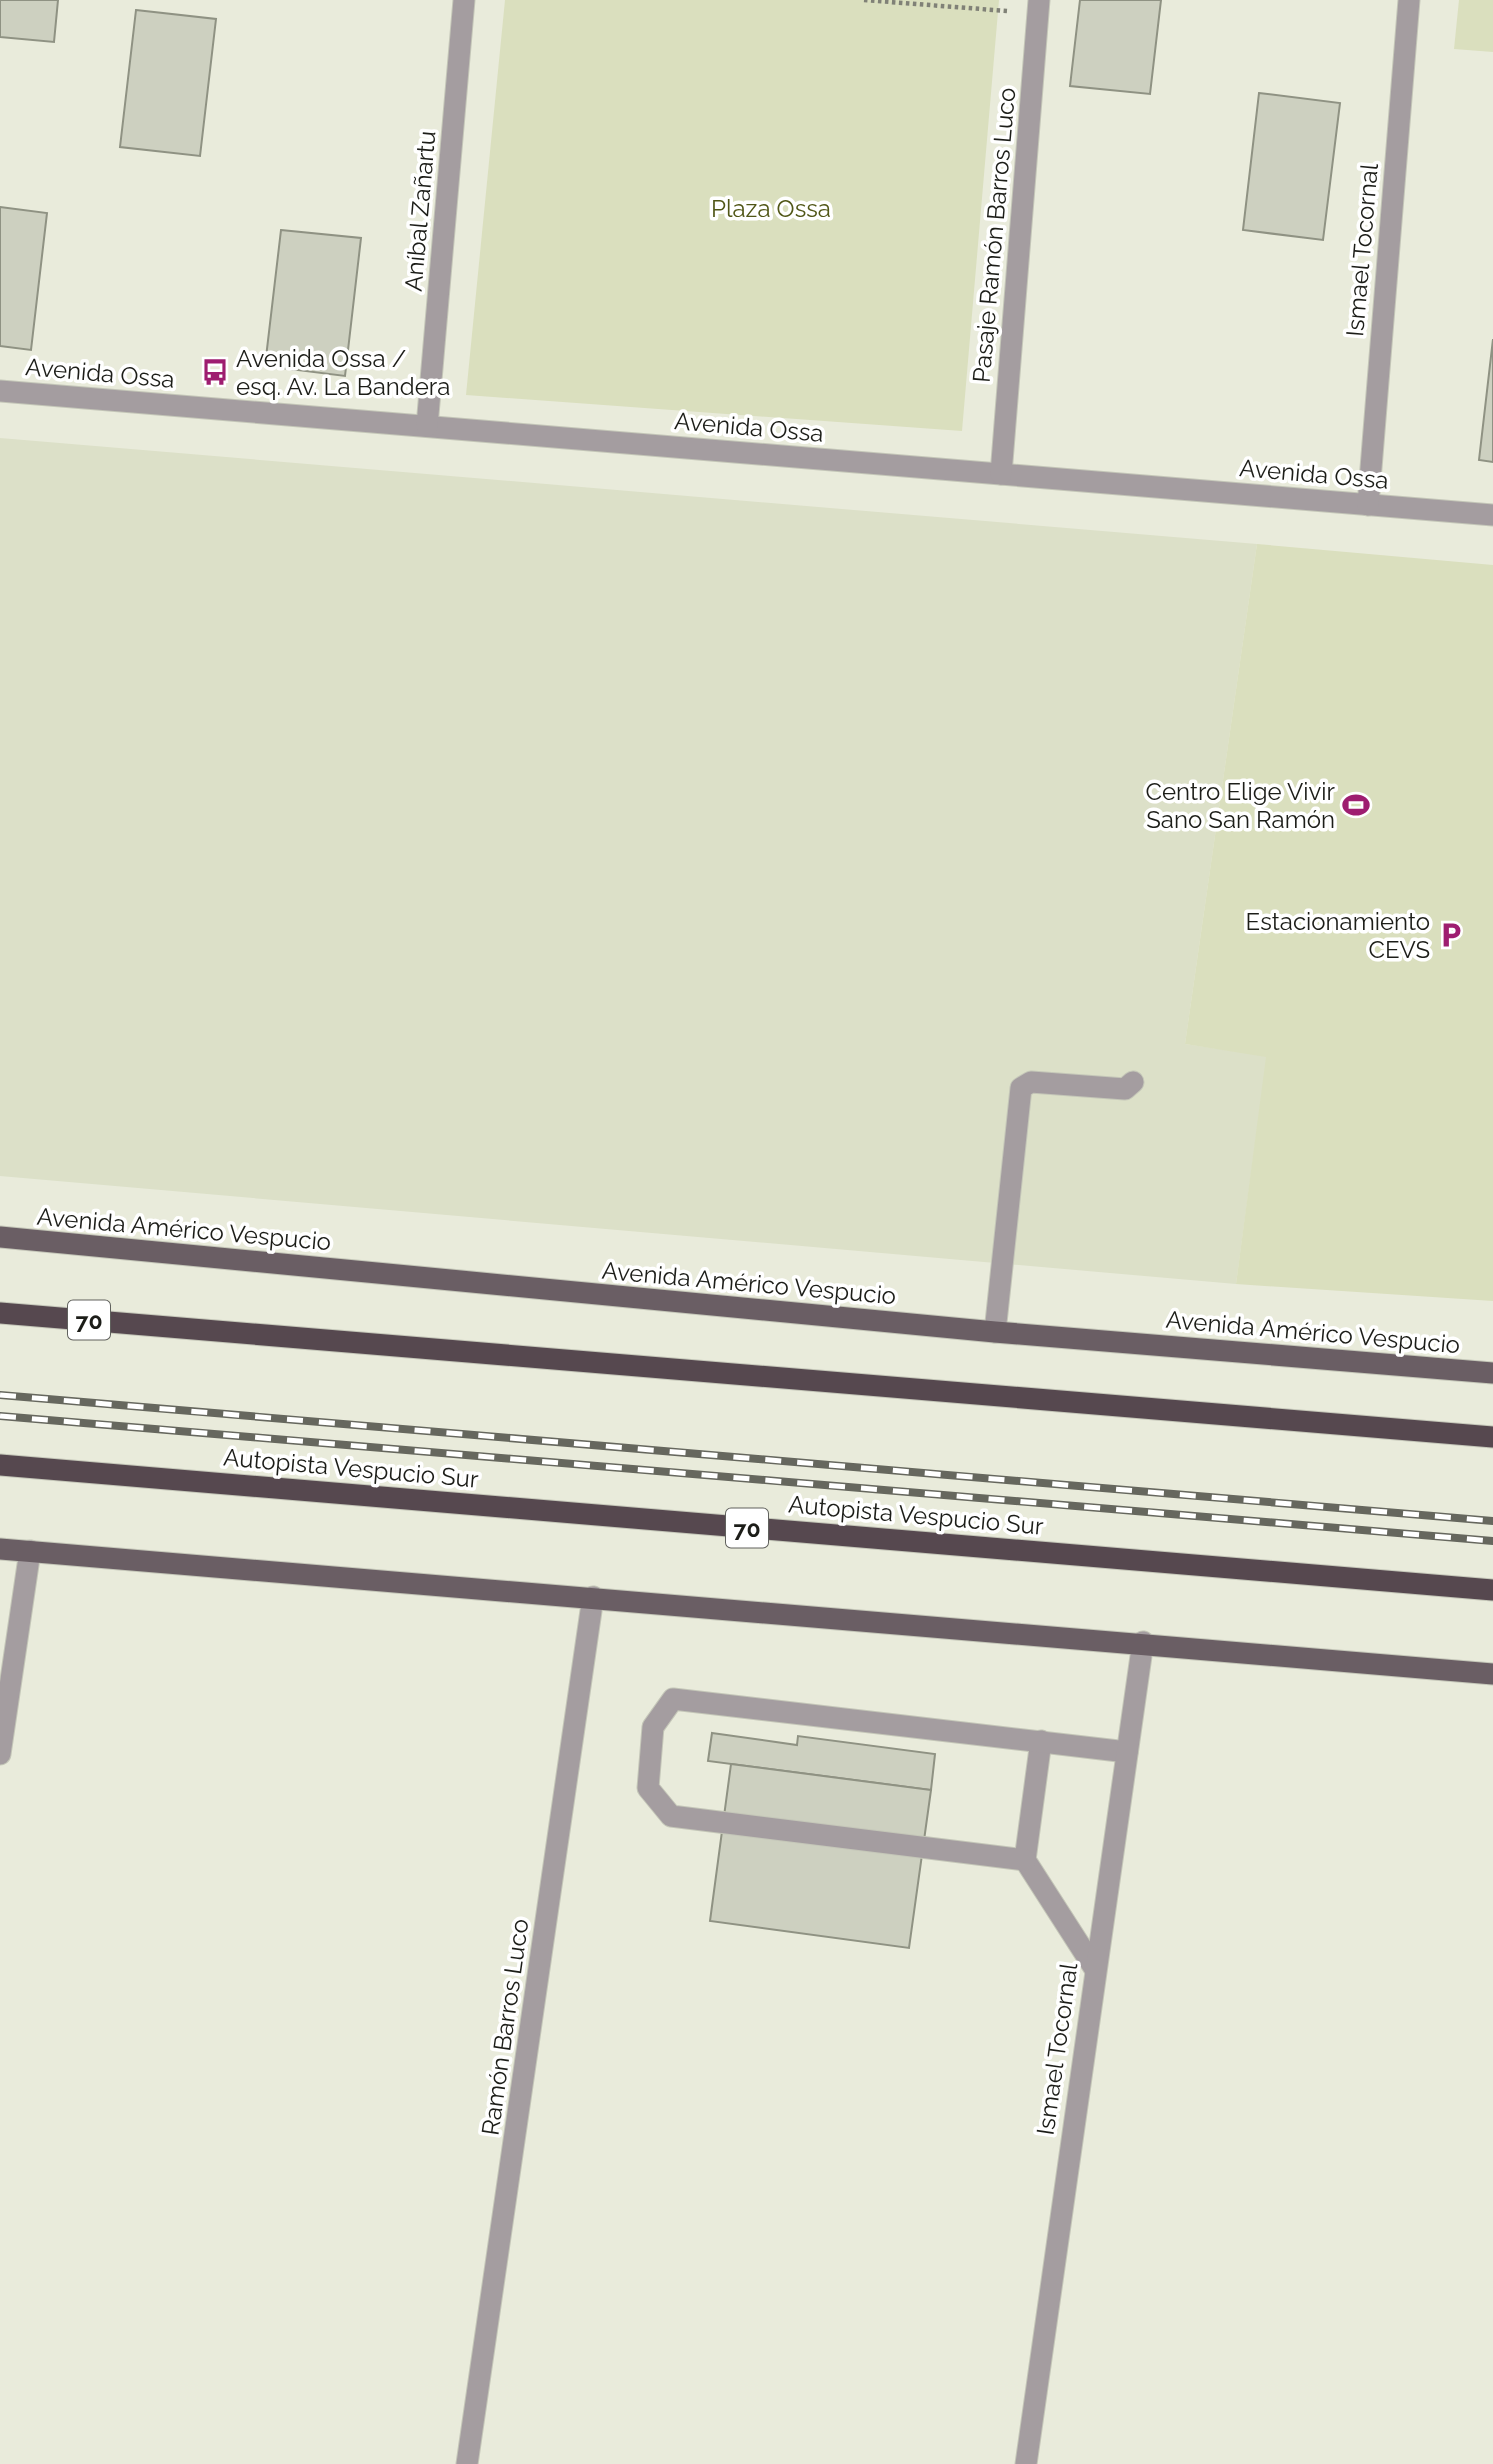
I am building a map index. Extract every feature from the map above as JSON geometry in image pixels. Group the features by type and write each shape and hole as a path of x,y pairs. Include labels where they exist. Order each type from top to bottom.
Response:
{"highway":[{"name":"70","path":"0,1313 1493,1437"},
{"name":"Autopista Vespucio Sur","path":"0,1465 1493,1590"}],"main road":[{"name":"Avenida Américo Vespucio","path":"0,1237 995,1332 1493,1373"},
{"path":"0,1549 1143,1642 1493,1674"}],"street":[{"name":"Aníbal Zañartu","path":"427,426 464,0"},
{"name":"Ismael Tocornal","path":"1368,505 1409,0"},
{"name":"Pasaje Ramón Barros Luco","path":"1001,474 1039,7"},
{"name":"Avenida Ossa","path":"0,391 1493,515"},
{"path":"995,1332 1021,1088 1031,1082 1125,1089 1133,1082"},
{"path":"0,1754 30,1550"},
{"name":"Ramón Barros Luco","path":"467,2464 593,1597"},
{"name":"Ismael Tocornal","path":"1026,2464 1143,1642"},
{"path":"1025,1860 671,1816 648,1788 653,1727 673,1699 1127,1752"},
{"path":"1041,1741 1025,1860 1095,1969"}],"path":[{"path":"864,0 1039,7"}],"shaded area":[{"path":"0,438 1257,544 1185,1044 1267,1056 1236,1284 0,1176"}],"green space":[{"name":"Plaza Ossa","path":"505,0 999,0 962,431 466,395"},
{"path":"1459,0 1493,0 1493,52 1454,49"},
{"name":"Centro Elige Vivir Sano San Ramón","path":"1257,544 1493,565 1493,1301 1236,1284 1266,1057 1185,1044"}],"building":[{"path":"0,0 58,0 54,42 0,37"},
{"path":"1080,0 1161,0 1150,94 1070,86"},
{"path":"136,10 216,19 200,156 120,147"},
{"path":"1259,93 1340,103 1323,240 1243,230"},
{"path":"0,207 47,213 31,350 0,346"},
{"path":"281,230 361,238 345,376 265,366"},
{"path":"1493,339 1493,462 1479,460"},
{"path":"712,1733 797,1745 798,1736 935,1754 931,1790 708,1761"},
{"path":"731,1764 931,1790 909,1948 710,1921"}],"railway":[{"path":"0,1395 1493,1521"},
{"path":"0,1416 1493,1541"}],"place":[{"name":"Avenida Ossa / esq. Av. La Bandera","path":"215,372"},
{"name":"Centro Elige Vivir Sano San Ramón","path":"1356,805"},
{"name":"Estacionamiento CEVS","path":"1451,935"}]}
